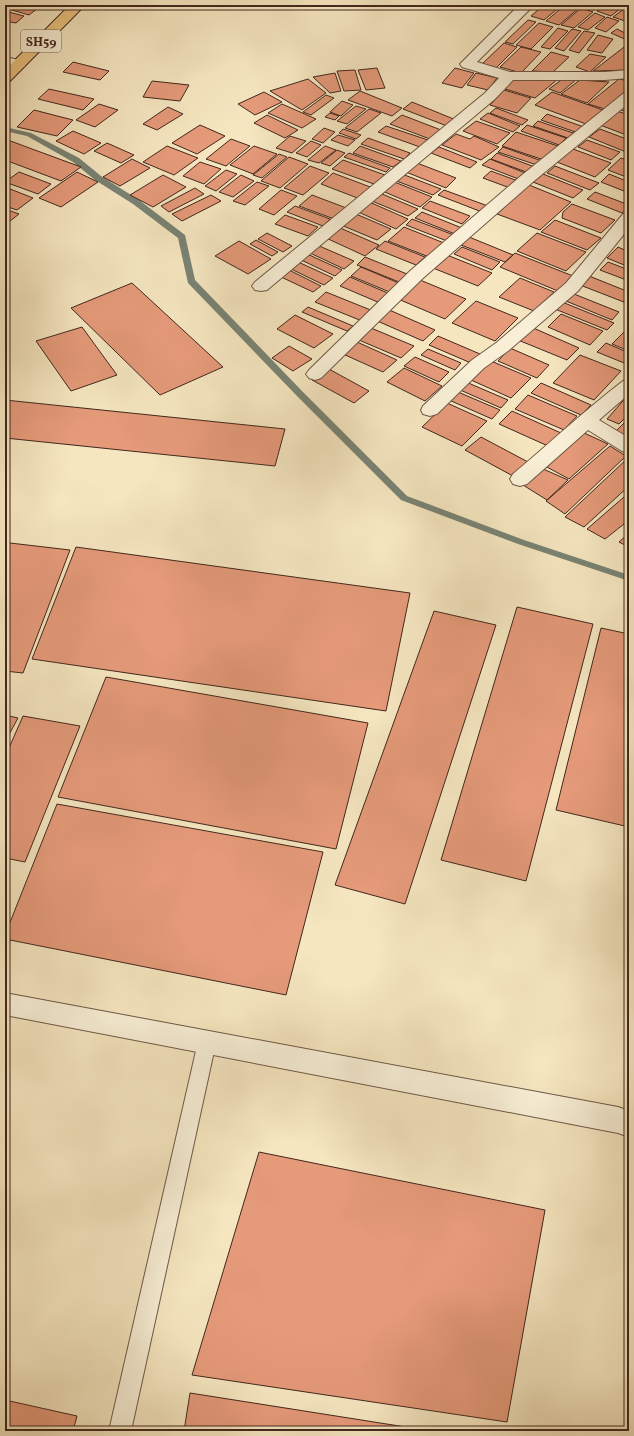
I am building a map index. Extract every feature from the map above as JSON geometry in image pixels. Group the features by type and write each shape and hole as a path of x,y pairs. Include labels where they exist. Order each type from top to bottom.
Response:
{"main road":[{"name":"SH59","path":"5,78 12,62 78,5"}],"street":[{"path":"527,5 467,64 509,76 605,76 629,74"},
{"path":"261,286 490,96 509,76"},
{"path":"315,374 416,275 528,178 629,96"},
{"path":"430,410 478,364 502,347 572,287 629,217"},
{"path":"520,479 629,385"},
{"path":"587,421 629,446"},
{"path":"5,1004 618,1120 629,1124"}],"lane":[{"path":"120,1431 207,1042"}],"building":[{"path":"5,5 42,5 29,15 5,8"},
{"path":"544,5 562,5 544,20 531,16"},
{"path":"565,5 580,7 559,25 546,21"},
{"path":"577,5 600,5 593,10"},
{"path":"605,5 625,5 611,16 597,11"},
{"path":"628,6 629,18 625,21 613,17"},
{"path":"581,8 593,12 574,28 561,25"},
{"path":"5,11 24,16 16,23 5,21"},
{"path":"595,13 605,17 588,30 578,27"},
{"path":"607,17 619,21 606,32 595,28"},
{"path":"528,20 536,22 513,44 505,42"},
{"path":"539,23 553,27 531,49 516,45"},
{"path":"558,28 568,31 550,49 541,47"},
{"path":"572,29 581,31 564,51 555,48"},
{"path":"617,29 629,35 629,41 611,33"},
{"path":"584,31 595,33 579,53 569,50"},
{"path":"598,35 613,39 602,53 587,50"},
{"path":"504,43 517,47 496,68 482,64"},
{"path":"628,44 629,70 593,71"},
{"path":"521,47 541,52 521,73 500,67"},
{"path":"551,52 569,57 553,72 532,71"},
{"path":"590,54 606,57 590,72 576,67"},
{"path":"73,62 109,71 100,80 63,72"},
{"path":"377,68 385,88 366,90 358,70"},
{"path":"455,68 474,73 462,88 442,83"},
{"path":"355,70 361,90 344,91 337,71"},
{"path":"335,73 341,91 330,93 313,77"},
{"path":"476,73 497,78 488,90 467,85"},
{"path":"564,78 577,79 560,93 549,89"},
{"path":"308,79 326,93 302,110 270,91"},
{"path":"513,79 558,79 535,98 505,89"},
{"path":"619,79 629,81 629,88 605,109 588,104"},
{"path":"580,80 609,82 587,103 561,94"},
{"path":"152,81 189,85 180,101 143,97"},
{"path":"49,89 94,99 83,110 38,99"},
{"path":"504,90 531,98 517,113 490,105"},
{"path":"360,91 402,108 392,116 348,100"},
{"path":"264,92 282,102 255,115 238,104"},
{"path":"552,92 603,110 586,124 535,105"},
{"path":"326,95 334,98 311,115 303,112"},
{"path":"342,101 353,105 341,116 330,112"},
{"path":"412,102 456,120 447,126 403,109"},
{"path":"99,104 118,110 95,127 76,120"},
{"path":"282,104 316,119 302,128 268,113"},
{"path":"627,104 629,105 629,113 621,110"},
{"path":"356,106 366,109 347,124 337,121"},
{"path":"168,107 183,114 157,130 143,124"},
{"path":"496,108 528,120 522,125 490,113"},
{"path":"369,109 381,113 357,132 345,128"},
{"path":"34,110 73,120 57,136 17,127"},
{"path":"617,111 629,115 629,136 600,125"},
{"path":"330,113 339,116 335,120 325,117"},
{"path":"488,113 520,126 513,132 480,119"},
{"path":"547,114 584,127 578,133 541,120"},
{"path":"267,115 298,130 285,138 254,123"},
{"path":"402,115 441,130 430,139 390,124"},
{"path":"476,121 510,133 497,144 463,131"},
{"path":"538,121 576,134 571,139 533,126"},
{"path":"200,125 225,136 197,154 172,143"},
{"path":"527,125 566,138 559,145 521,131"},
{"path":"386,126 428,140 420,147 378,132"},
{"path":"324,128 335,132 323,143 312,139"},
{"path":"343,129 361,135 356,139 339,133"},
{"path":"600,129 629,140 629,150 626,152 589,137"},
{"path":"73,131 101,143 84,154 56,141"},
{"path":"516,132 558,146 544,160 502,146"},
{"path":"456,134 470,139 474,136 499,147 481,160 442,145"},
{"path":"338,135 355,140 348,146 331,140"},
{"path":"290,136 306,141 292,153 276,148"},
{"path":"368,138 410,153 404,159 361,144"},
{"path":"5,139 81,167 61,181 5,160"},
{"path":"231,139 250,146 226,166 206,159"},
{"path":"587,140 620,152 611,160 578,147"},
{"path":"311,141 321,145 307,157 296,153"},
{"path":"107,143 134,155 121,163 94,151"},
{"path":"167,146 198,158 174,175 143,162"},
{"path":"254,146 277,154 253,174 230,165"},
{"path":"325,146 336,150 319,163 308,160"},
{"path":"360,146 401,161 393,167 353,153"},
{"path":"439,147 477,162 470,168 431,153"},
{"path":"503,147 542,161 537,165 498,152"},
{"path":"573,149 611,163 595,177 557,162"},
{"path":"337,150 345,153 330,166 321,163"},
{"path":"349,153 390,168 386,172 344,157"},
{"path":"497,153 535,167 529,173 491,159"},
{"path":"279,154 287,157 262,178 253,175"},
{"path":"289,157 308,164 280,188 261,181"},
{"path":"621,158 629,161 629,178 608,170"},
{"path":"132,159 150,168 120,186 103,177"},
{"path":"490,159 528,174 521,180 482,165"},
{"path":"343,160 385,175 374,184 332,169"},
{"path":"200,162 221,169 204,184 183,176"},
{"path":"417,163 456,178 446,188 406,172"},
{"path":"310,166 329,173 303,195 284,188"},
{"path":"555,166 599,183 590,190 547,173"},
{"path":"226,170 237,174 216,191 205,186"},
{"path":"491,171 518,181 510,188 483,178"},
{"path":"19,172 51,184 38,194 5,182"},
{"path":"77,172 98,182 61,207 39,198"},
{"path":"333,173 373,188 360,199 321,184"},
{"path":"402,174 441,189 433,195 394,180"},
{"path":"543,174 583,190 573,198 533,182"},
{"path":"609,174 629,182 629,193 601,182"},
{"path":"163,175 186,187 153,207 130,195"},
{"path":"241,175 254,181 233,197 219,192"},
{"path":"392,181 432,197 420,207 380,190"},
{"path":"257,182 269,186 245,205 233,201"},
{"path":"529,185 571,202 540,230 497,214"},
{"path":"5,187 33,198 17,210 5,206"},
{"path":"195,188 204,194 169,212 161,206"},
{"path":"281,190 297,196 274,215 259,209"},
{"path":"444,190 488,206 482,212 438,195"},
{"path":"595,192 629,205 629,207 622,213 587,199"},
{"path":"382,194 418,209 408,216 372,201"},
{"path":"211,195 221,201 182,221 172,214"},
{"path":"312,195 349,209 337,220 299,206"},
{"path":"367,201 408,219 396,229 354,210"},
{"path":"430,201 470,216 462,224 422,208"},
{"path":"572,204 615,220 601,233 562,218 563,212"},
{"path":"295,206 330,219 323,226 287,212"},
{"path":"5,209 19,214 5,225"},
{"path":"422,212 462,228 455,234 415,218"},
{"path":"356,214 391,229 377,240 341,225"},
{"path":"285,215 318,227 308,236 275,224"},
{"path":"412,219 454,235 447,241 406,225"},
{"path":"555,220 601,238 587,250 541,232"},
{"path":"338,227 379,245 365,256 324,237"},
{"path":"404,227 444,243 429,257 388,241"},
{"path":"267,233 292,246 283,252 258,239"},
{"path":"537,233 586,252 566,271 517,251"},
{"path":"469,237 513,255 505,262 461,245"},
{"path":"256,240 278,252 272,256 250,244"},
{"path":"239,241 271,259 248,274 215,256"},
{"path":"385,241 425,257 416,265 376,249"},
{"path":"317,245 354,261 344,269 308,252"},
{"path":"462,247 500,262 492,270 454,254"},
{"path":"618,247 629,252 629,267 607,258"},
{"path":"305,253 342,270 335,276 297,258"},
{"path":"515,253 573,276 558,291 500,267"},
{"path":"447,255 492,273 478,286 433,268"},
{"path":"365,257 407,274 399,282 357,265"},
{"path":"296,261 333,278 324,285 287,267"},
{"path":"608,262 629,270 629,281 600,270"},
{"path":"361,267 401,284 392,293 351,276"},
{"path":"287,269 321,286 313,292 279,276"},
{"path":"589,276 629,292 629,304 580,285"},
{"path":"350,277 390,294 380,303 340,286"},
{"path":"520,278 554,292 534,311 499,297"},
{"path":"420,280 466,299 445,319 398,299"},
{"path":"132,283 223,367 160,395 71,308"},
{"path":"326,292 373,311 362,321 315,302"},
{"path":"574,294 619,312 612,320 566,301"},
{"path":"476,301 518,318 495,341 452,323"},
{"path":"562,302 614,323 607,330 555,309"},
{"path":"308,307 353,326 347,331 302,312"},
{"path":"387,309 435,330 423,341 375,320"},
{"path":"561,314 603,331 590,345 548,327"},
{"path":"295,315 333,334 314,348 277,329"},
{"path":"82,327 117,375 71,391 36,341"},
{"path":"531,327 579,348 567,360 518,340"},
{"path":"371,328 414,346 401,358 359,340"},
{"path":"624,332 629,333 629,351 612,344"},
{"path":"438,336 480,354 471,363 429,345"},
{"path":"357,342 397,360 383,372 343,354"},
{"path":"606,343 629,353 629,365 597,352"},
{"path":"289,346 312,359 293,371 272,358"},
{"path":"510,348 549,365 537,378 498,361"},
{"path":"428,349 461,363 455,370 421,355"},
{"path":"580,355 621,371 594,400 553,383"},
{"path":"415,357 449,372 439,382 404,366"},
{"path":"491,361 531,378 511,398 471,380"},
{"path":"327,368 369,391 354,403 312,380"},
{"path":"404,368 442,386 425,401 387,382"},
{"path":"466,382 508,400 501,408 458,389"},
{"path":"541,383 591,405 581,415 531,393"},
{"path":"458,392 500,410 492,419 449,400"},
{"path":"629,394 629,414 619,424 607,419"},
{"path":"528,395 577,416 564,430 515,409"},
{"path":"5,400 285,429 275,466 5,438"},
{"path":"447,403 487,421 462,446 422,427"},
{"path":"512,411 561,433 548,446 499,424"},
{"path":"629,418 629,440 614,433"},
{"path":"582,432 608,444 569,479 545,466"},
{"path":"481,437 528,462 513,476 465,450"},
{"path":"610,446 626,456 565,514 546,501"},
{"path":"629,457 629,486 584,527 565,517"},
{"path":"541,468 568,480 547,500 523,485"},
{"path":"624,497 629,499 629,520 605,539 587,529"},
{"path":"629,533 629,547 619,542"},
{"path":"10,543 70,550 23,673 5,671 5,555"},
{"path":"76,547 410,593 386,711 32,659"},
{"path":"517,607 593,624 526,881 441,860"},
{"path":"434,611 496,625 405,904 335,885"},
{"path":"601,628 629,634 629,827 556,810"},
{"path":"106,677 368,723 336,849 58,797"},
{"path":"5,715 18,718 5,742"},
{"path":"23,716 80,726 25,862 5,858 5,757"},
{"path":"57,804 323,852 286,995 5,939 5,935"},
{"path":"259,1152 545,1210 507,1422 192,1375"},
{"path":"190,1393 431,1431 184,1431"},
{"path":"5,1400 77,1416 73,1431 5,1431"}],"waterway":[{"path":"5,129 29,134 76,160 98,178 136,202 182,237 191,281 299,393 404,498 521,542 629,578"}]}
